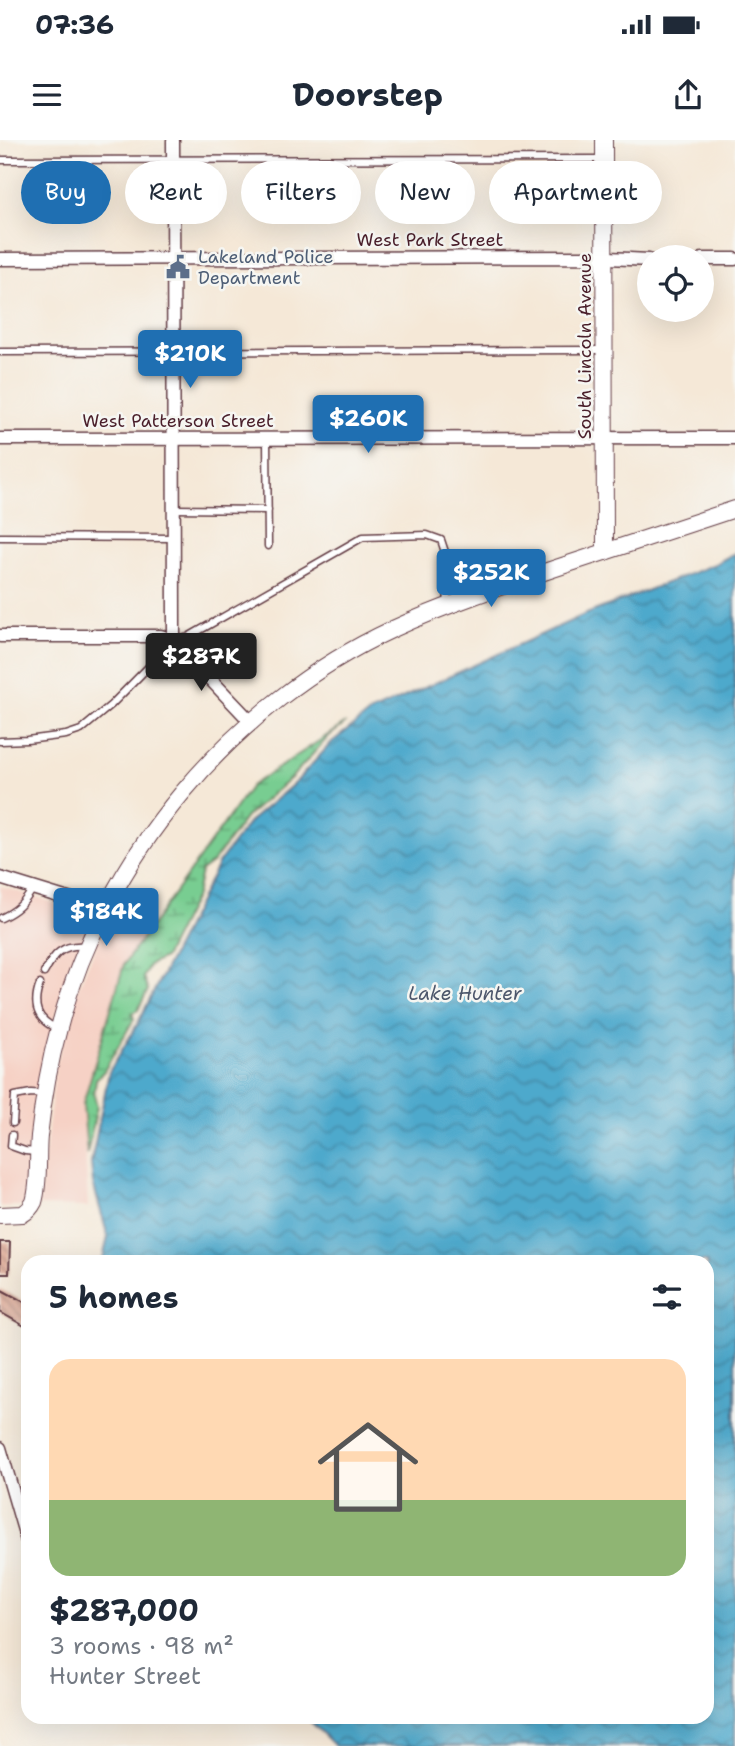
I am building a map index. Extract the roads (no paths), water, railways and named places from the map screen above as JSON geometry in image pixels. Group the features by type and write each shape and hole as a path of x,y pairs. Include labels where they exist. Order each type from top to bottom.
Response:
{"street":[{"path":"173,140 174,640"},
{"name":"South Lincoln Avenue","path":"604,140 605,552"},
{"name":"West Park Street","path":"0,259 174,257 637,259"},
{"path":"714,260 735,259"},
{"name":"West Patterson Street","path":"0,439 735,438"},
{"path":"0,1215 23,1214 33,1203 45,1094 58,1029 87,946 104,910 150,834 190,784 228,744 298,685 339,657 393,629 448,605 735,509"},
{"path":"0,636 161,636 174,640 252,723"},
{"path":"0,878 104,910"},
{"path":"0,1448 21,1520"}],"lane":[{"path":"0,160 604,159"},
{"path":"0,352 605,349"},
{"path":"267,438 268,546"},
{"path":"175,509 268,510"},
{"path":"0,741 66,735 81,730 111,705 174,640 188,637 352,542 372,536 427,535 441,540 445,552 448,605"},
{"path":"0,537 175,538"},
{"path":"0,919 27,900 33,888"},
{"path":"44,973 58,950 74,945 87,946"},
{"path":"40,984 34,1004 42,1020 58,1029"},
{"path":"13,1123 15,1096 45,1094"},
{"path":"12,1135 12,1146 38,1152"}],"water":[{"name":"Lake Hunter","path":"735,553 735,1746 335,1746 313,1724 714,1724 714,1255 104,1255 108,1237 93,1183 91,1163 109,1072 138,1023 219,862 250,821 296,782 332,742 371,712 584,615 715,564"}],"place":[{"name":"Lakeland Police Department","path":"178,267"}]}
